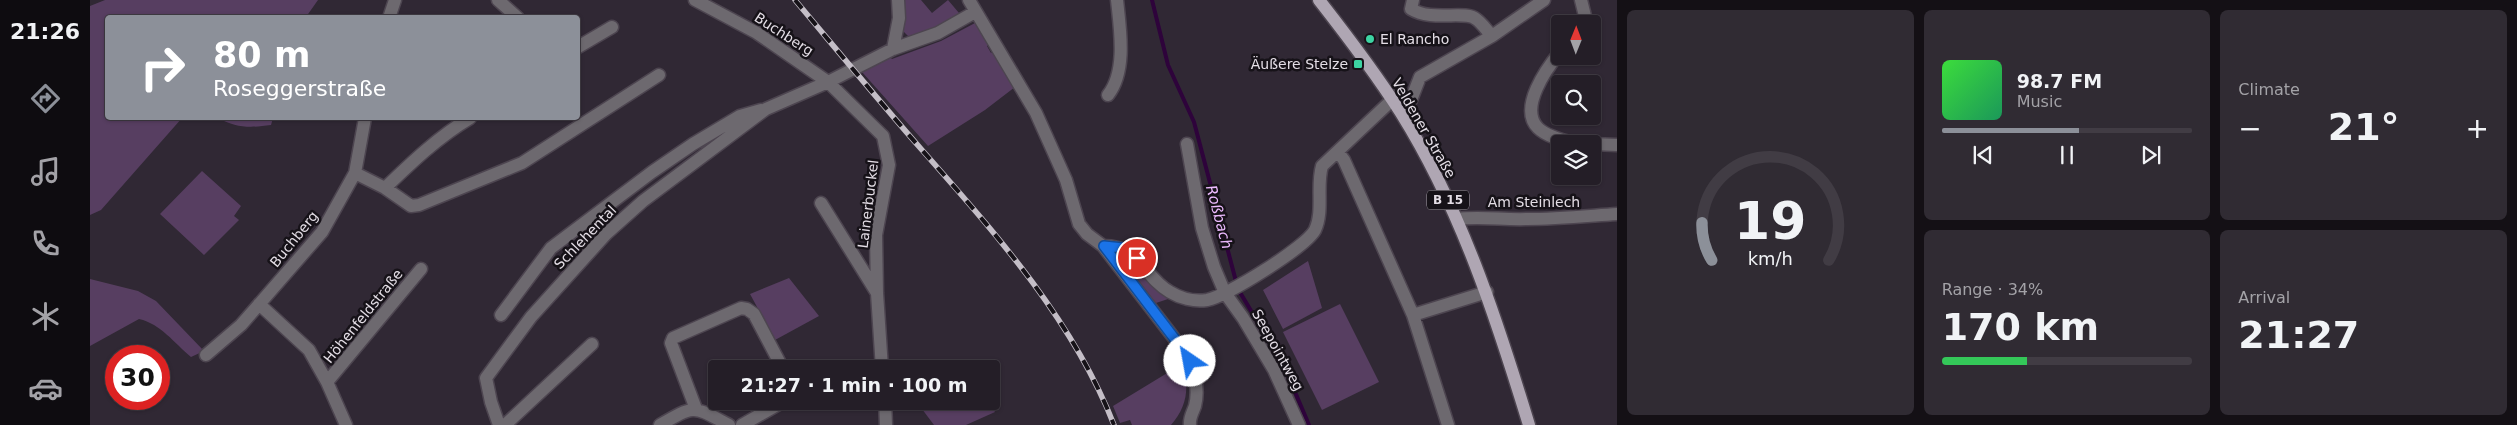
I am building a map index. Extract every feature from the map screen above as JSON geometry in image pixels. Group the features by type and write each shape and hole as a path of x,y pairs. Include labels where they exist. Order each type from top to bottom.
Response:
{"main road":[{"name":"Veldener Straße","path":"1319,0 1365,59 1402,114 1457,219 1486,292 1529,425"}],"street":[{"path":"390,15 396,0"},
{"path":"498,0 515,15"},
{"name":"Buchberg","path":"694,0 757,33 828,82"},
{"path":"893,48 900,18 898,0"},
{"path":"969,0 1036,113 1066,180 1079,224 1087,234 1104,246 1190,361 1196,391 1195,404 1188,423"},
{"path":"1108,95 1115,86 1120,50 1117,0"},
{"path":"1412,0 1411,9 1423,15 1446,17 1470,16 1476,19 1492,36"},
{"path":"1402,114 1411,100 1420,77 1492,36 1544,0"},
{"path":"1581,0 1586,15"},
{"name":"Schlehental","path":"501,316 551,248 652,172 693,144 740,116 766,109 828,82 893,48 938,33 975,12"},
{"path":"580,46 612,28"},
{"path":"1551,63 1535,91 1532,112 1534,124 1539,130 1551,136"},
{"path":"355,173 385,188 412,206 419,206 522,163 659,75"},
{"name":"Lainerbuckel","path":"828,82 883,136 888,150 888,174 876,235 876,293 881,360"},
{"path":"1104,246 1123,248 1131,252 1161,286 1178,296 1201,300 1228,292 1250,281 1312,235 1318,222 1318,180 1322,166 1392,100"},
{"name":"Schlehental","path":"499,425 489,395 486,378 531,317 606,234 643,200 766,109"},
{"name":"Buchberg","path":"206,355 241,325 322,232 355,173 365,120"},
{"path":"385,188 431,146 467,120"},
{"name":"Seepointweg","path":"1187,144 1202,228 1214,266 1274,370 1299,425"},
{"path":"1601,144 1617,145"},
{"path":"1338,152 1344,160 1413,315 1448,425"},
{"name":"Lainerbuckel","path":"821,203 876,293"},
{"name":"Am Steinlech","path":"1457,219 1473,217 1509,220 1564,219 1615,213"},
{"name":"Höhenfeldstraße","path":"327,382 422,269"},
{"path":"1413,315 1486,292"},
{"name":"Höhenfeldstraße","path":"259,304 309,350 327,382 346,425"},
{"path":"696,409 671,343 673,338 741,308 748,309 754,314 778,360"},
{"path":"505,425 592,344"},
{"path":"660,425 689,409 696,409 729,425"},
{"path":"742,425 768,410"},
{"path":"885,410 886,425"}],"shaded area":[{"path":"105,0 318,0 307,15 105,15 105,120 180,120 101,210 90,215 90,6"},
{"path":"902,0 921,0 932,13 948,0 959,13 944,24 909,37 901,29"},
{"path":"975,23 989,44 987,46 991,53 994,51 1015,87 985,110 928,146 862,72 889,56 892,59 941,41"},
{"path":"222,120 272,120 271,125 256,127 231,124"},
{"path":"202,171 241,206 234,216 239,220 204,255 160,214"},
{"path":"1119,255 1124,255 1171,298 1156,303"},
{"path":"1308,261 1322,308 1283,329 1263,290"},
{"path":"789,278 819,316 775,340 750,294"},
{"path":"90,279 138,291 156,301 204,351 191,357 161,330 147,321 139,319 90,346"},
{"path":"1340,304 1379,382 1322,410 1283,332"},
{"path":"1182,364 1186,381 1186,396 1181,411 1171,425 1132,425 1130,420 1120,423 1113,406"},
{"path":"923,410 994,410 995,412 966,425 934,425"}],"waterway":[{"name":"Roßbach","path":"1152,0 1168,65 1194,122 1238,289 1284,366 1309,425"}],"railway":[{"path":"795,0 1004,246 1030,280 1055,314 1077,350 1097,386 1114,425"}],"place":[{"name":"El Rancho","path":"1370,39"},
{"name":"Äußere Stelze","path":"1358,64"}],"route":[{"path":"1137,258 1123,248 1104,246 1190,361"}]}
